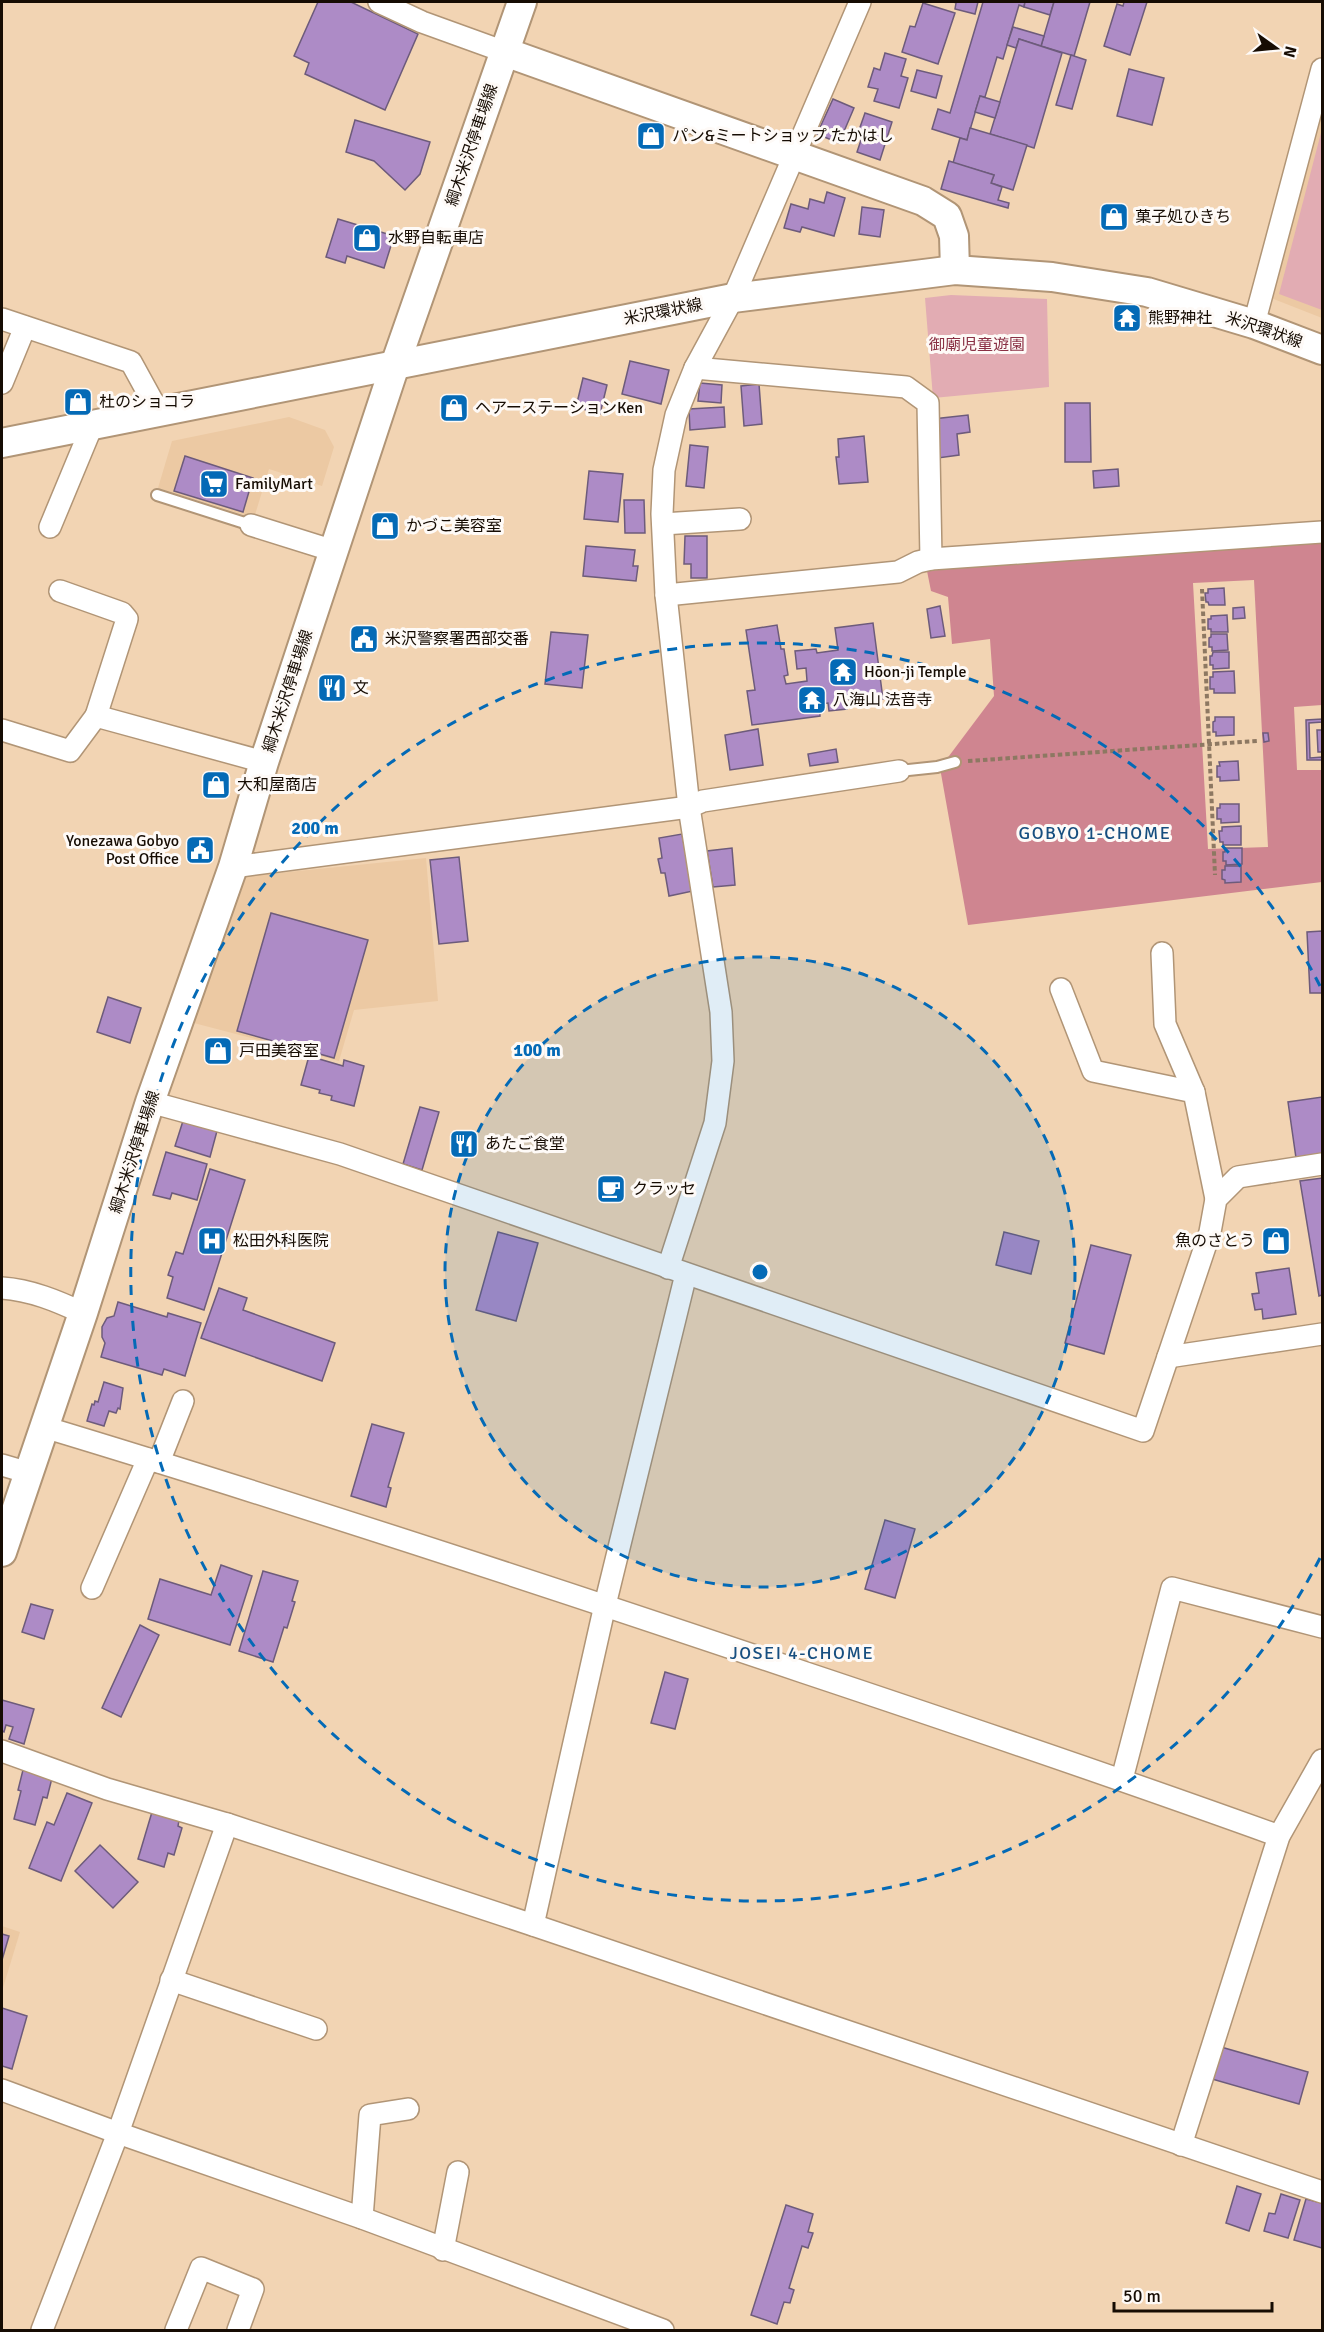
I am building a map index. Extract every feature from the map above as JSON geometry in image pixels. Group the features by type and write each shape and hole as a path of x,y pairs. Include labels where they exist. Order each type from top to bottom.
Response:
{"main road":[{"name":"綱木米沢停車場線","path":"3,1545 84,1313 150,1102 233,867 264,762 395,365 522,2"},
{"path":"505,52 924,201 947,216 954,236 955,270"},
{"name":"米沢環状線","path":"2,443 733,298 955,270 1052,277 1148,292 1254,324 1323,350"}],"street":[{"path":"379,2 422,22 505,52"},
{"path":"533,1925 606,1605 677,1271 715,1123 723,1061 721,1012 689,807 666,595 663,524 664,471 676,415 696,368 733,298 860,2"},
{"path":"1254,324 1323,69"},
{"path":"2,319 131,362 159,413"},
{"path":"2,383 26,327"},
{"path":"696,368 906,387 928,403 931,560"},
{"path":"50,527 92,426"},
{"path":"663,524 740,519"},
{"path":"251,525 334,550"},
{"path":"666,595 898,572 918,562 931,560 1323,532"},
{"path":"2,729 70,751 96,716 127,619 122,613 60,591"},
{"path":"96,716 264,762"},
{"path":"233,867 689,807 703,801 899,771"},
{"path":"150,1102 340,1154 1143,1431 1210,1232 1216,1199 1194,1092 1166,1024 1162,953"},
{"path":"1061,989 1093,1071 1194,1092"},
{"path":"1216,1199 1238,1178 1323,1164"},
{"path":"2,1288 19,1289 50,1298 84,1313"},
{"path":"1168,1357 1323,1334"},
{"path":"92,1588 183,1401"},
{"path":"44,1427 270,1495 606,1605 1122,1779 1279,1836"},
{"path":"2,1464 29,1473"},
{"path":"1122,1779 1172,1588 1323,1628"},
{"path":"2,1751 107,1789 227,1824 533,1925 1323,2192"},
{"path":"1181,2145 1279,1836 1323,1760"},
{"path":"42,2331 118,2133 227,1824"},
{"path":"171,1980 316,2029"},
{"path":"2,2090 362,2218 663,2331"},
{"path":"362,2218 370,2115 408,2109"},
{"path":"443,2250 458,2172"},
{"path":"176,2331 201,2268 253,2289 238,2331"}],"lane":[{"path":"157,495 251,525"},
{"path":"899,771 937,767 955,762"}],"path":[{"path":"1202,589 1215,875"},
{"path":"955,762 1257,741"}],"shaded area":[{"path":"1322,102 1322,318 1271,298"},
{"path":"289,417 325,430 334,447 322,486 269,469 254,518 158,488 172,441"},
{"path":"1322,535 1322,705 1294,707 1297,770 1322,770 1322,882 968,925 940,768 994,696 990,639 952,644 948,597 931,591 926,566","holes":["1254,580 1268,847 1208,849 1193,583"]},
{"path":"426,858 438,1001 354,1010 339,1061 190,1022 238,877"},
{"path":"2,1926 20,1932 2,1991"}],"green space":[{"path":"1322,129 1322,310 1279,294"},
{"name":"御廟児童遊園","path":"951,295 1047,299 1049,387 933,398 925,298"}],"building":[{"path":"318,2 351,2 418,34 385,110 305,74 309,63 294,56"},
{"path":"954,2 978,2 975,14 955,9 956,3"},
{"path":"983,2 1025,2 1024,7 1019,5 1003,59 997,57 985,97 980,96 967,140 932,129 938,109 950,113"},
{"path":"1025,2 1054,2 1050,15 1024,7"},
{"path":"1054,2 1090,2 1074,56 1041,46"},
{"path":"1124,2 1147,2 1130,55 1104,46 1117,4 1123,6"},
{"path":"923,3 955,13 938,64 902,52 910,26 915,27"},
{"path":"1013,27 1044,36 1041,46 1019,39 1016,48 1007,45"},
{"path":"1019,39 1062,53 1034,148 990,134"},
{"path":"885,53 906,59 901,76 908,78 899,108 874,101 878,89 868,87 874,68 880,70"},
{"path":"1071,55 1086,60 1072,109 1056,105"},
{"path":"1129,69 1164,78 1152,125 1117,116"},
{"path":"917,70 942,76 936,98 911,91"},
{"path":"980,96 1000,102 995,118 975,112"},
{"path":"833,99 854,108 839,143 817,134"},
{"path":"865,113 892,122 880,160 857,152 863,134 858,133"},
{"path":"355,120 430,142 420,174 405,190 374,161 346,152"},
{"path":"970,128 1027,145 1013,190 991,183 994,175 953,163 960,138 967,140"},
{"path":"949,161 994,175 991,183 1002,187 998,200 1009,203 1008,208 941,189"},
{"path":"827,192 845,198 834,236 802,227 800,232 784,228 791,204 808,209 810,199 824,203"},
{"path":"862,207 884,210 880,237 859,234"},
{"path":"338,219 394,236 384,268 347,256 345,263 326,257"},
{"path":"630,361 669,370 661,404 622,394"},
{"path":"583,378 607,385 600,414 576,407"},
{"path":"700,383 722,385 721,403 698,401"},
{"path":"759,384 762,424 744,426 741,386"},
{"path":"1065,403 1090,403 1091,462 1065,462"},
{"path":"724,407 725,427 690,430 689,409"},
{"path":"968,415 970,432 957,434 959,455 938,458 933,419"},
{"path":"864,436 868,482 839,484 836,457 839,457 838,439"},
{"path":"690,445 708,447 704,488 686,486"},
{"name":"FamilyMart","path":"185,456 253,478 243,512 174,491"},
{"path":"1118,469 1119,486 1094,488 1093,471"},
{"path":"589,471 623,474 618,522 584,519"},
{"path":"624,500 644,500 645,533 625,533"},
{"path":"685,536 707,536 707,578 691,578 691,564 684,564"},
{"path":"586,546 635,550 633,566 638,566 636,581 583,576"},
{"path":"1224,588 1225,605 1209,605 1206,602 1205,593 1208,593 1208,589"},
{"path":"940,606 945,636 931,638 927,609"},
{"path":"1244,607 1245,618 1233,619 1233,608"},
{"path":"1227,615 1228,632 1211,632 1211,629 1208,629 1208,619 1211,619 1211,616"},
{"name":"Hōon-ji Temple","path":"873,623 883,699 858,702 857,698 846,700 847,709 829,711 828,703 819,704 820,716 752,725 747,691 755,690 746,630 777,625 788,675 784,676 786,684 807,681 806,668 797,669 795,651 816,649 817,653 838,650 835,628"},
{"path":"551,632 588,635 582,688 545,684"},
{"path":"1211,634 1227,634 1228,650 1212,651 1212,647 1209,647"},
{"path":"1213,652 1229,652 1229,668 1213,669 1213,665 1210,665 1210,656"},
{"path":"1234,671 1235,693 1214,693 1214,689 1210,689 1210,677 1213,677 1213,672"},
{"path":"1215,717 1234,717 1234,735 1216,736 1216,732 1213,732"},
{"path":"1322,719 1322,722 1309,723 1310,758 1322,757 1322,760 1307,760 1306,720"},
{"path":"758,729 763,765 730,770 725,735"},
{"path":"1317,730 1322,730 1322,752 1318,752"},
{"path":"1263,733 1268,733 1269,741 1264,742"},
{"path":"836,749 838,762 810,766 808,754"},
{"path":"1238,761 1239,780 1220,781 1220,777 1217,777 1219,762"},
{"path":"1220,804 1239,804 1239,822 1221,823 1221,819 1217,819 1217,808 1220,808"},
{"path":"1241,826 1241,845 1223,845 1223,842 1220,842 1219,831 1222,831 1222,827"},
{"path":"682,834 693,891 669,896 665,873 661,873 658,859 662,858 659,838"},
{"path":"732,848 735,885 713,887 707,851"},
{"path":"1225,848 1242,848 1242,864 1226,865 1226,861 1223,861"},
{"path":"459,857 468,941 439,944 430,860"},
{"path":"1225,866 1241,866 1241,882 1225,883 1222,879 1222,870 1225,870"},
{"path":"271,913 368,940 334,1058 237,1031"},
{"path":"1322,931 1322,993 1310,993 1307,932"},
{"path":"108,997 141,1008 130,1043 97,1032"},
{"path":"309,1056 343,1066 344,1060 364,1066 354,1106 331,1100 332,1096 319,1093 320,1090 301,1085"},
{"path":"1322,1097 1322,1154 1296,1158 1288,1102"},
{"path":"420,1107 439,1112 422,1170 403,1164"},
{"path":"183,1121 217,1131 210,1157 175,1146"},
{"path":"166,1152 207,1164 197,1200 172,1193 170,1199 153,1195"},
{"path":"210,1169 245,1180 204,1310 167,1298 173,1277 168,1275 176,1252 183,1254"},
{"path":"1322,1178 1322,1295 1319,1296 1300,1181"},
{"path":"498,1232 538,1243 516,1321 476,1310"},
{"path":"1004,1232 1039,1241 1031,1274 996,1265"},
{"path":"1091,1245 1131,1255 1104,1354 1065,1343"},
{"path":"1289,1268 1296,1314 1263,1319 1262,1309 1255,1310 1252,1294 1259,1293 1256,1273"},
{"path":"219,1288 247,1298 243,1310 335,1343 322,1381 201,1338"},
{"path":"118,1302 167,1317 168,1313 201,1323 185,1376 164,1369 162,1375 101,1357 105,1343 102,1337 102,1327 107,1318 114,1316"},
{"path":"104,1382 123,1388 120,1409 118,1408 116,1413 109,1411 104,1426 87,1421 92,1404 94,1405 95,1401 98,1402"},
{"path":"372,1424 404,1433 388,1487 391,1488 386,1507 351,1496"},
{"path":"885,1520 915,1529 895,1598 865,1589"},
{"path":"221,1565 252,1576 230,1645 148,1619 160,1579 211,1595"},
{"path":"263,1571 298,1581 292,1601 295,1602 287,1628 284,1627 273,1662 239,1651"},
{"path":"31,1604 53,1610 44,1639 22,1632"},
{"path":"140,1625 159,1635 121,1717 102,1708"},
{"path":"665,1672 688,1679 675,1729 651,1723"},
{"path":"2,1700 34,1709 24,1744 9,1739 13,1727 6,1725 4,1732 2,1731"},
{"path":"23,1770 52,1778 47,1798 43,1797 35,1825 14,1819 21,1791 18,1790"},
{"path":"67,1793 92,1803 61,1881 29,1868 47,1822 54,1825"},
{"path":"152,1812 179,1820 178,1826 182,1828 174,1855 168,1853 164,1867 138,1859"},
{"path":"100,1845 138,1882 113,1908 75,1871"},
{"path":"2,1934 9,1936 2,1960"},
{"path":"2,2008 27,2016 12,2069 2,2066"},
{"path":"1221,2047 1308,2072 1299,2104 1212,2079"},
{"path":"1237,2186 1261,2194 1249,2231 1226,2223"},
{"path":"1281,2194 1300,2200 1288,2238 1264,2231 1269,2213 1275,2214"},
{"path":"1306,2199 1322,2203 1322,2248 1294,2240"},
{"path":"786,2205 813,2214 808,2232 813,2233 808,2248 802,2246 789,2288 794,2290 790,2303 784,2302 777,2324 751,2315"}],"place":[{"name":"パン&ミートショップ たかはし","path":"651,136"},
{"name":"菓子処ひきち","path":"1114,217"},
{"name":"水野自転車店","path":"367,238"},
{"name":"熊野神社","path":"1127,318"},
{"name":"杜のショコラ","path":"78,402"},
{"name":"ヘアーステーションKen","path":"454,408"},
{"name":"FamilyMart","path":"214,484"},
{"name":"かづこ美容室","path":"385,526"},
{"name":"米沢警察署西部交番","path":"364,639"},
{"name":"Hōon-ji Temple","path":"843,672"},
{"name":"文","path":"332,688"},
{"name":"八海山 法音寺","path":"812,700"},
{"name":"大和屋商店","path":"216,785"},
{"name":"Yonezawa Gobyo Post Office","path":"200,850"},
{"name":"戸田美容室","path":"218,1051"},
{"name":"あたご食堂","path":"464,1144"},
{"name":"クラッセ","path":"611,1189"},
{"name":"松田外科医院","path":"212,1241"},
{"name":"魚のさとう","path":"1276,1241"}],"district":[{"name":"GOBYO 1-CHOME","path":"1095,833"},
{"name":"JOSEI 4-CHOME","path":"802,1653"}]}
